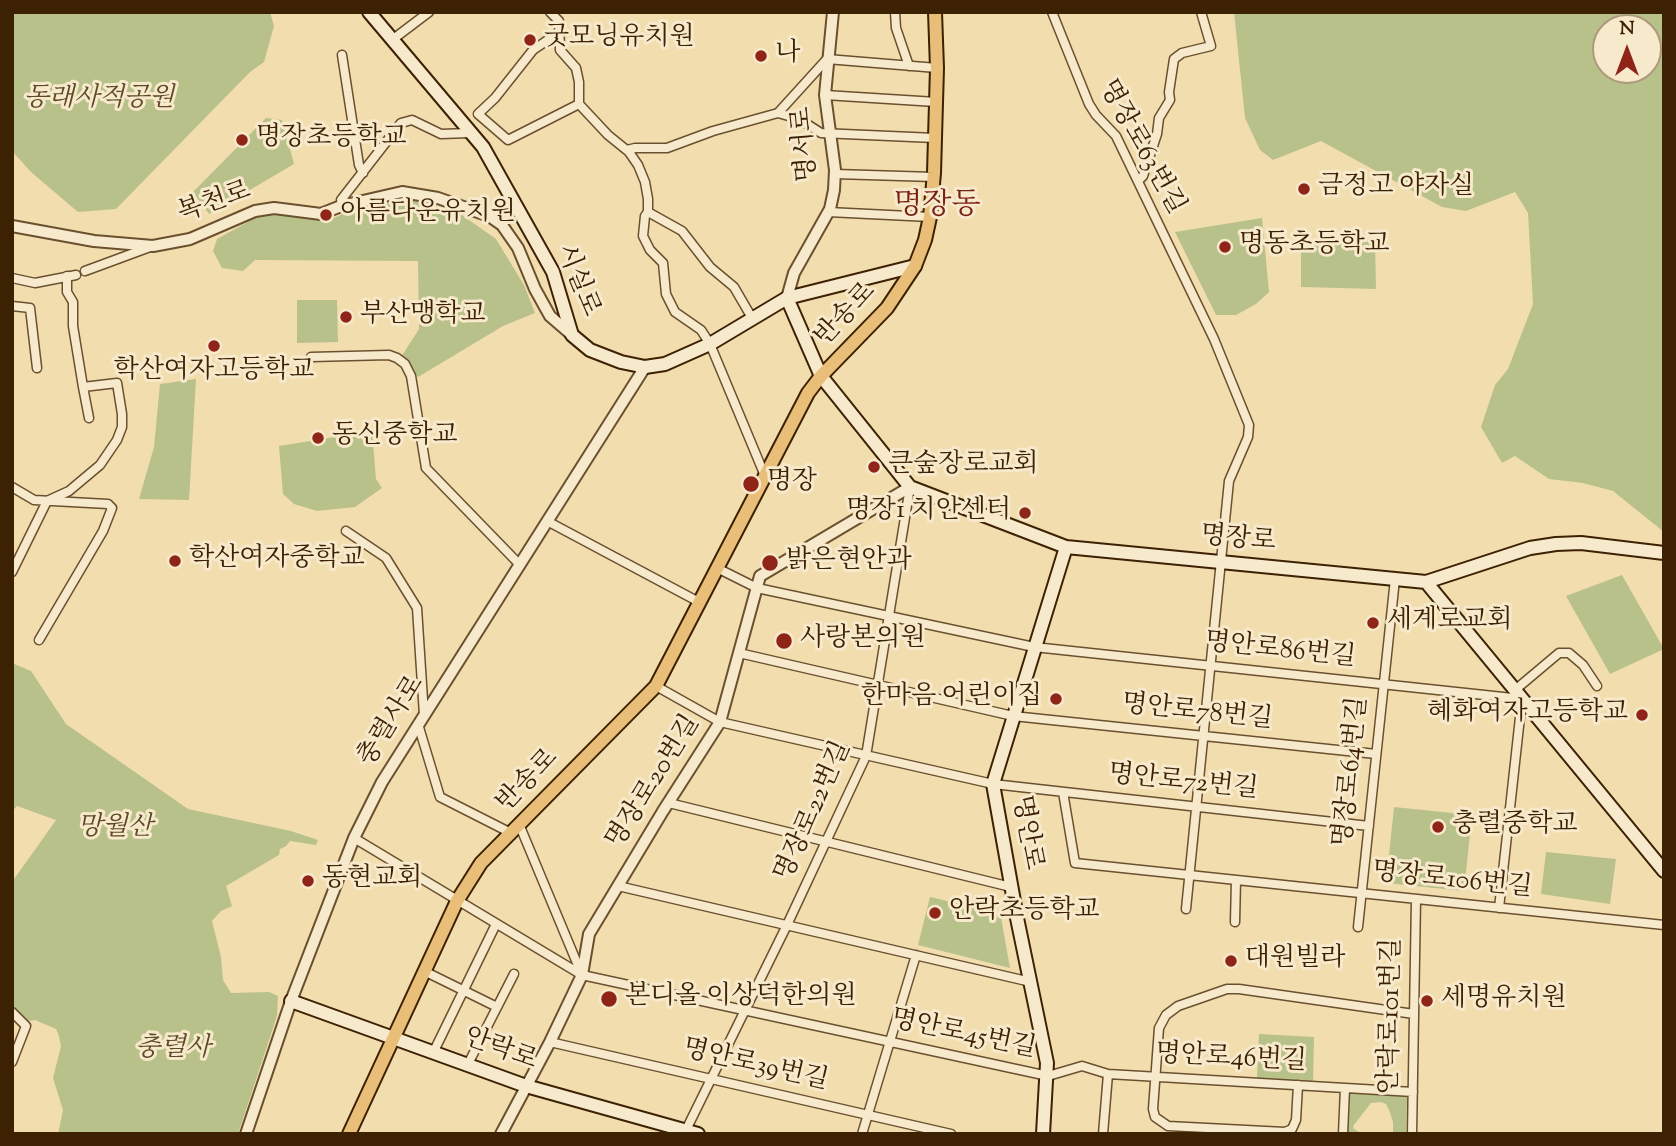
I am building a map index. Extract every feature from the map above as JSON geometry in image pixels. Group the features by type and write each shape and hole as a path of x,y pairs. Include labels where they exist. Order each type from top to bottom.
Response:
{"main road":[{"name":"시실로","path":"369,12 483,147 553,272 572,335 590,350 645,368"},
{"name":"반송로","path":"349,1134 457,901 481,863 656,686 808,393 887,308 915,267 930,217 934,177 937,68 935,12"},
{"path":"645,368 665,364 710,344 787,298 915,267"},
{"path":"787,298 821,376 910,487"},
{"name":"명장로","path":"910,487 1066,547 1426,582"},
{"path":"1664,553 1618,552 1581,543 1530,548 1426,582 1664,871"},
{"name":"명안로","path":"1044,1134 1048,1076 993,784 1066,547"},
{"name":"안락로","path":"291,1001 526,1086 689,1133"}],"street":[{"path":"392,40 429,12"},
{"path":"550,12 559,21 561,50 576,68 579,104 638,165 645,182 648,212 645,216 643,236 650,250 663,262 666,293 675,312 701,330 710,344 765,476"},
{"name":"명서로","path":"787,298 794,273 828,212 834,190 835,174 825,96 833,12"},
{"path":"895,12 896,29 909,65"},
{"name":"명장로63번길","path":"1052,12 1089,104 1116,136 1214,339 1249,425 1248,437 1229,481 1186,909"},
{"path":"1138,181 1143,176 1157,134 1159,118 1170,100 1174,59 1182,53 1211,46 1201,12"},
{"path":"558,33 533,50 478,114 508,140 579,104"},
{"path":"342,55 359,165 363,173"},
{"path":"827,59 937,68"},
{"name":"명서로","path":"778,113 827,59"},
{"path":"825,96 936,102"},
{"path":"626,150 667,148 713,131 778,113 799,119 815,131 829,134 935,138"},
{"path":"343,205 341,200 401,123 412,120 441,134 470,133"},
{"path":"835,174 934,177"},
{"name":"복천로","path":"12,226 94,241 153,246 190,239 256,211 274,208 321,215 343,205 402,192 438,198 489,216 502,225 511,235 550,316 572,335"},
{"path":"648,212 682,231 710,267 734,286 752,318"},
{"path":"828,212 930,217"},
{"path":"12,278 35,283 76,274 153,246"},
{"path":"76,274 67,292 73,302 73,326 89,418"},
{"path":"12,306 30,308 37,369"},
{"path":"311,357 389,355 405,363 411,376 426,468 520,565"},
{"name":"충렬사로","path":"246,1134 291,1001 354,838 382,782 645,368"},
{"path":"12,572 47,501 69,491 100,465 117,440 122,427 117,383 83,387"},
{"path":"12,487 34,500 108,504 112,511 40,640"},
{"name":"명장로20번길","path":"501,1134 582,975 589,934 720,722 760,576 910,487"},
{"name":"명장로22번길","path":"689,1133 711,1079 866,756 910,487"},
{"path":"548,521 699,602"},
{"path":"346,531 386,558 416,608 421,720 440,797 515,829 582,975"},
{"name":"명안로86번길","path":"717,568 757,588 1034,647 1383,684 1518,694"},
{"name":"명장로64번길","path":"1358,927 1395,579"},
{"name":"명안로78번길","path":"739,653 1013,716 1376,754"},
{"path":"1499,908 1518,694 1559,653 1569,653 1583,665 1598,686"},
{"name":"명안로72번길","path":"656,686 720,722 993,784 1369,826"},
{"name":"명장로106번길","path":"1063,792 1075,863 1664,925"},
{"path":"669,803 1011,887"},
{"name":"명안로45번길","path":"354,838 582,975 1048,1076"},
{"path":"1235,922 1236,880"},
{"path":"618,886 1031,982"},
{"name":"안락로101번길","path":"1412,1134 1416,899"},
{"path":"433,1051 496,924"},
{"path":"862,1134 916,956"},
{"path":"424,971 497,1007"},
{"path":"468,1064 514,974"},
{"path":"1298,1086 1296,1120 1292,1129 1278,1133 1216,1132 1168,1126 1160,1122 1153,1109 1159,1028 1166,1015 1178,1006 1218,992 1239,989 1414,1014"},
{"path":"12,1012 26,1026 12,1062"},
{"name":"명안로39번길","path":"550,1042 951,1134"},
{"name":"명안로46번길","path":"1048,1076 1082,1066 1108,1074 1413,1092"},
{"path":"1103,1134 1108,1074"},
{"path":"1343,1134 1345,1088"}],"green space":[{"name":"동래사적공원","path":"12,12 270,12 274,26 264,62 250,72 116,209 78,212 31,172 12,151"},
{"path":"1234,12 1664,12 1664,532 1613,491 1583,483 1549,479 1515,456 1502,463 1481,427 1495,385 1508,369 1533,304 1528,213 1515,192 1466,211 1442,207 1321,141 1273,160 1260,150 1245,118"},
{"path":"266,118 282,120 294,164 209,214 193,192"},
{"path":"398,198 437,205 459,213 496,239 524,285 535,313 503,326 418,377 401,357 419,329 418,261 255,260 243,271 222,268 213,251 217,239 262,214 334,218 358,207"},
{"path":"1262,218 1269,292 1256,304 1236,315 1216,315 1175,232"},
{"path":"1301,240 1375,242 1376,289 1301,287"},
{"path":"297,300 337,300 338,342 297,343"},
{"path":"196,379 189,500 139,499 154,447 160,384"},
{"path":"372,431 376,479 382,488 355,507 317,511 294,504 283,494 279,446"},
{"path":"1622,575 1664,649 1610,674 1566,596"},
{"path":"12,663 31,671 66,724 188,809 291,831 318,840 316,845 290,841 280,849 279,855 226,886 232,906 221,911 212,921 221,957 223,980 231,993 269,992 278,996 277,1016 238,1134 58,1134 63,1110 53,1078 61,1046 59,1036 56,1029 35,1020 28,1021 12,1009 12,882 56,820 17,806 12,812"},
{"path":"1394,807 1472,815 1464,891 1386,883"},
{"path":"1546,852 1616,859 1610,904 1541,894"},
{"path":"930,897 995,912 1001,917 1010,968 918,945"},
{"path":"1259,1034 1314,1037 1313,1083 1257,1079"},
{"path":"1346,1090 1407,1097 1406,1134 1393,1134 1389,1110 1386,1104 1381,1102 1371,1103 1353,1126 1363,1134 1345,1134"}],"place":[{"name":"굿모닝유치원","path":"530,40"},
{"name":"나","path":"761,56"},
{"name":"명장초등학교","path":"242,140"},
{"name":"금정고 야자실","path":"1304,189"},
{"name":"아름다운유치원","path":"326,215"},
{"name":"명동초등학교","path":"1225,247"},
{"name":"부산맹학교","path":"346,317"},
{"name":"학산여자고등학교","path":"214,346"},
{"name":"동신중학교","path":"318,438"},
{"name":"큰숲장로교회","path":"874,467"},
{"name":"명장","path":"751,484"},
{"name":"명장1 치안센터","path":"1025,513"},
{"name":"학산여자중학교","path":"175,561"},
{"name":"밝은현안과","path":"770,563"},
{"name":"세계로교회","path":"1373,623"},
{"name":"사랑본의원","path":"784,641"},
{"name":"한마음 어린이집","path":"1056,699"},
{"name":"혜화여자고등학교","path":"1642,715"},
{"name":"충렬중학교","path":"1438,827"},
{"name":"동현교회","path":"308,881"},
{"name":"안락초등학교","path":"935,913"},
{"name":"대원빌라","path":"1231,961"},
{"name":"본디올 이상덕한의원","path":"609,999"},
{"name":"세명유치원","path":"1427,1001"}],"district":[{"name":"명장동","path":"937,208"}],"park label":[{"name":"망월산","path":"115,830"},
{"name":"충렬사","path":"173,1051"}]}
